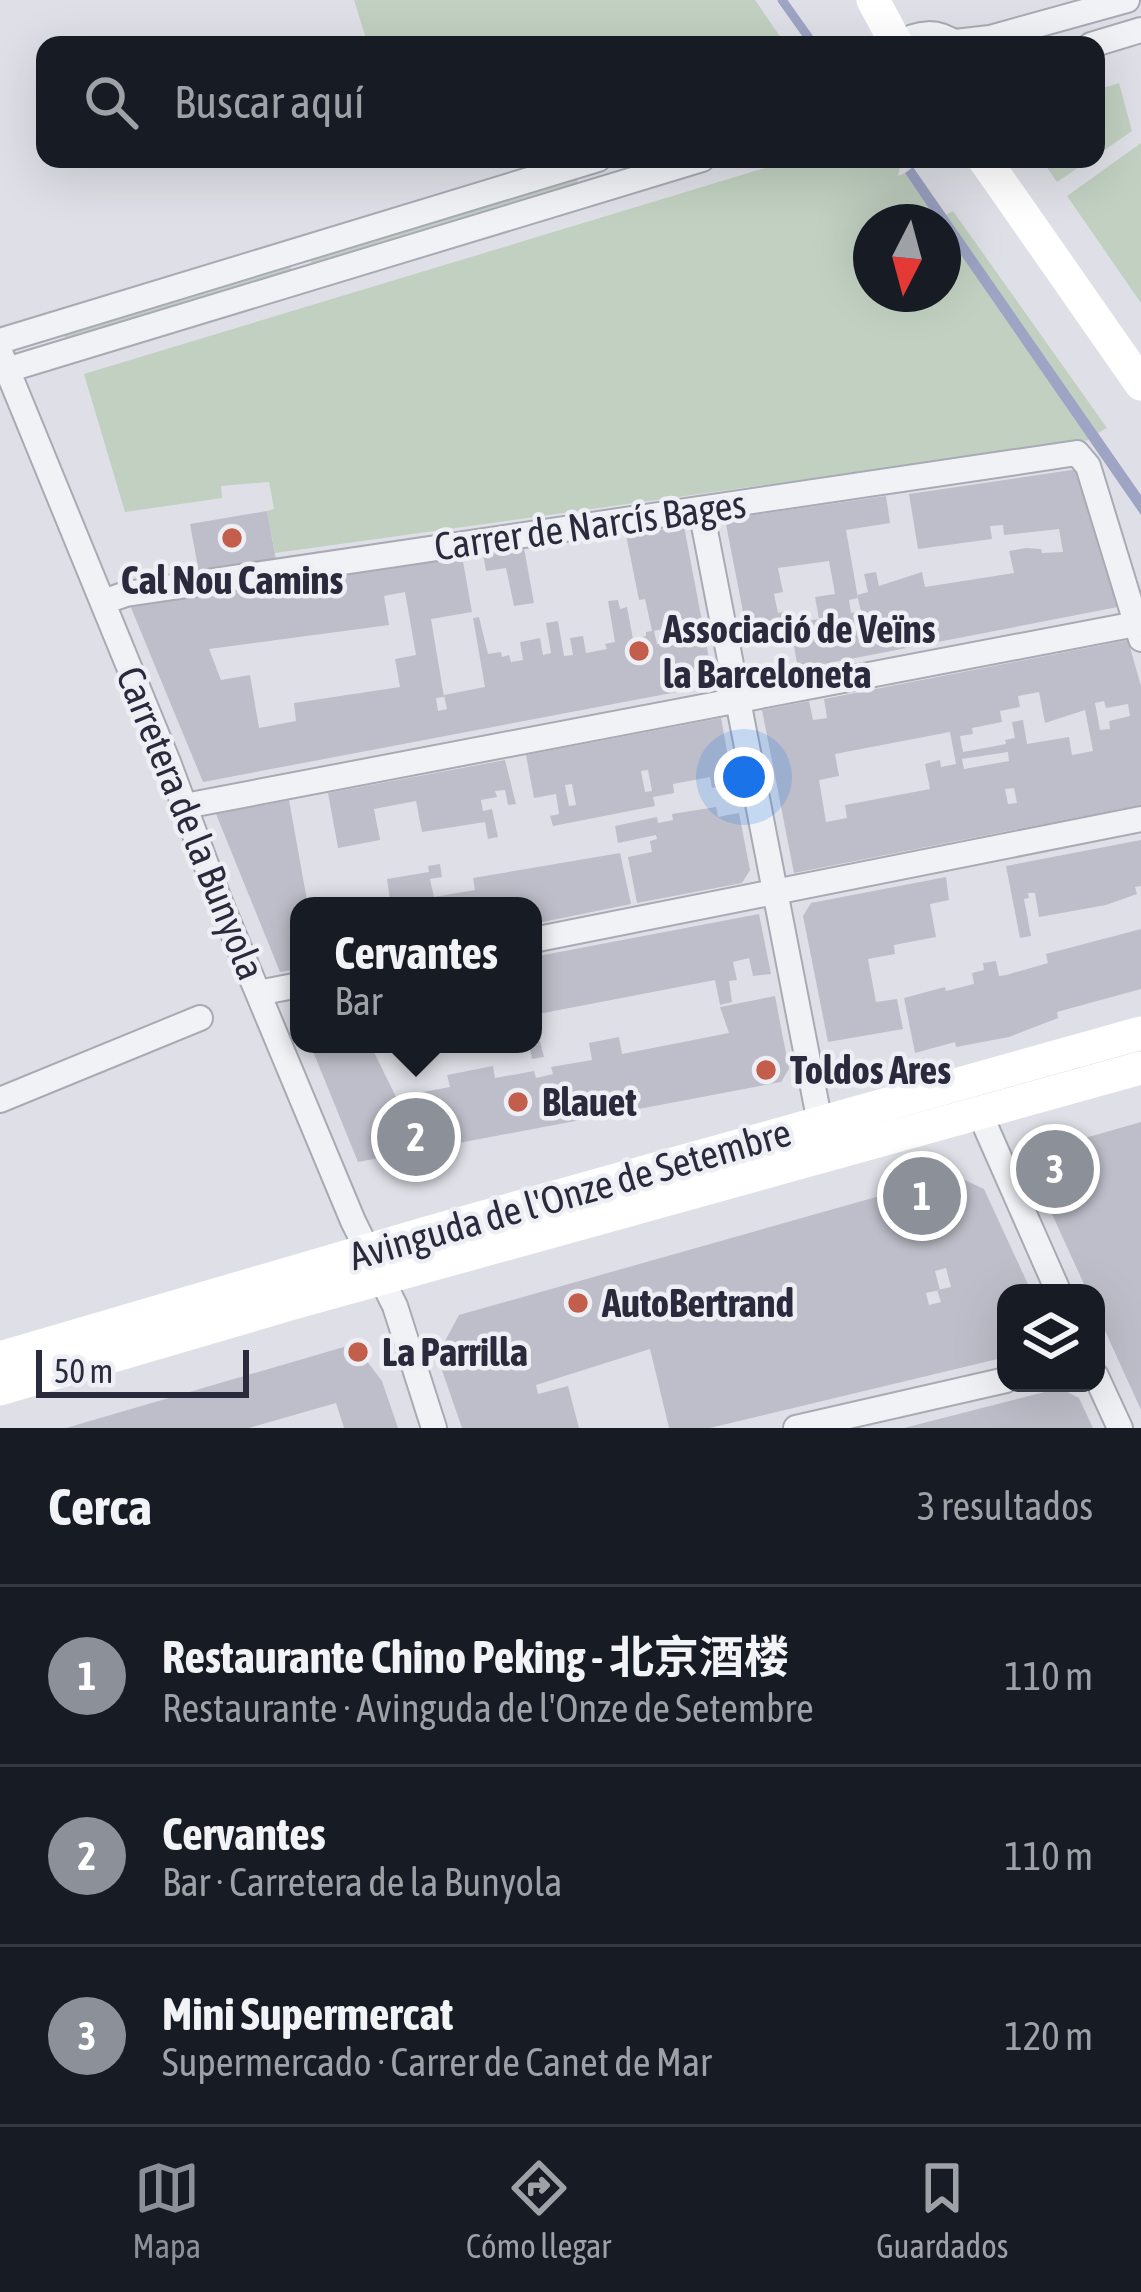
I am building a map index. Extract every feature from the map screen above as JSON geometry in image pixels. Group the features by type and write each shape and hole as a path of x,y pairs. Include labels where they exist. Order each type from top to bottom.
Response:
{"main road":[{"path":"872,0 892,36"},
{"path":"990,168 1141,384"},
{"name":"Avinguda de l'Onze de Setembre","path":"0,1389 820,1123 1141,1033"},
{"name":"Avinguda de l'Onze de Setembre","path":"0,1358 980,1114 1141,1068"}],"street":[{"path":"996,36 1127,0"},
{"path":"1105,41 1141,30"},
{"path":"0,340 568,168"},
{"path":"2,364 671,168"},
{"name":"Carretera de la Bunyola","path":"2,364 104,602 258,993 375,1265 434,1428"},
{"name":"Carrer de Narcís Bages","path":"104,602 126,594 1077,453 1088,466 1139,632"},
{"path":"701,510 820,1123"},
{"path":"185,806 739,698 1139,632"},
{"path":"542,938 1141,819"},
{"path":"258,993 290,987"},
{"path":"0,1100 200,1018"},
{"path":"980,1114 1055,1284"},
{"path":"796,1428 997,1381"},
{"path":"1103,1392 1120,1428"}],"green space":[{"path":"354,0 755,0 780,36 365,36"},
{"path":"1119,83 1132,131 1105,150 1105,87"},
{"path":"1141,143 1141,303 1067,196"},
{"path":"765,168 900,168 898,176 905,173 926,204 853,204 853,312 961,312 961,255 1089,440 275,553 267,511 274,509 269,482 221,486 222,498 125,512 84,374"},
{"path":"1047,168 1078,168 1057,182"},
{"path":"576,176 579,187 313,268 309,256"},
{"path":"961,222 1107,428 1098,433 961,237"},
{"path":"289,263 293,274 66,343 63,331"}],"water":[{"path":"912,168 939,204 926,204 905,173"},
{"path":"961,236 1141,495 1141,515 961,255"}],"building":[{"path":"1078,469 1118,607 798,669 792,635 749,643 725,519 886,496 890,523 846,530 857,595 868,592 864,574 876,572 879,586 922,572 925,587 1014,573 1009,551 1063,552 1059,529 1004,535 1003,525 990,526 992,539 918,549 909,494","holes":["829,561 835,594 815,597 819,619 789,624 787,611 778,613 774,594 783,592 778,568","858,598 861,611 851,613 849,600"]},
{"name":"Cal Nou Camins","path":"267,511 276,560 199,573 190,524"},
{"path":"684,526 714,685 203,782 129,603 462,556 472,612 431,619 444,697 436,698 438,711 447,709 444,695 485,687 473,618 479,617 488,654 501,652 511,662 523,660 520,642 540,638 543,655 551,653 546,623 558,621 564,656 573,655 570,638 583,636 586,653 607,649 605,644 615,642 608,601 618,600 620,609 627,607 633,639 652,631 645,599 639,600 626,535","holes":["405,592 416,655 395,659 400,687 294,703 296,721 259,728 250,675 221,680 209,649 389,625 384,596","667,628 670,641 657,644 654,631"]},
{"path":"524,548 534,603 514,606 506,568 486,571 483,553"},
{"path":"1128,640 1141,686 1141,805 794,873 762,710 809,701 813,720 827,718 824,699","holes":["1039,692 1045,723 1085,710 1093,751 1072,755 1069,737 1027,744 1023,720 1012,722 1015,738 1005,740 1006,744 963,752 960,736 973,734 972,728 1002,722 1000,711 1020,707 1018,696","1104,701 1106,708 1128,704 1130,716 1109,721 1110,729 1100,730 1095,703","950,732 956,764 941,767 940,760 925,764 930,789 845,805 847,818 826,822 819,780 839,776 835,754","1008,752 1009,761 964,769 962,759","1014,788 1017,803 1008,804 1005,789"]},
{"path":"721,718 733,784 712,788 710,777 673,784 674,793 653,797 655,806 553,826 550,816 559,814 556,794 534,798 526,755","holes":["648,770 652,791 645,792 641,771","572,784 576,805 569,806 565,785"]},
{"path":"505,760 516,804 508,805 505,790 481,800 483,811 492,809 498,837 488,839 485,822 422,832 416,801 374,809 380,840 338,848 328,793"},
{"path":"289,800 306,897 290,897 290,970 280,972 216,814"},
{"path":"716,807 718,817 739,813 750,870 742,883 637,903 628,857 652,852 650,841 656,835 618,843 615,826 657,817 658,823 673,820 672,814"},
{"path":"1141,840 1137,894 1106,905 1039,917 1035,893 1028,893 1029,898 1024,899 1031,936 1020,938 1006,866"},
{"path":"620,853 631,904 542,922 542,897 434,897 475,890 473,878"},
{"path":"440,864 442,877 430,879 434,897 390,897 387,879 429,872 428,866"},
{"path":"946,877 949,900 930,904 936,937 894,945 895,954 868,959 876,1002 897,999 903,1029 828,1042 803,916 811,903"},
{"path":"759,914 771,974 753,976 749,958 733,962 737,980 729,981 732,1002 720,1005 715,980 542,1013 542,955"},
{"path":"1141,929 1141,989 1057,1012 1058,1018 1009,1037 956,1047 955,1042 915,1053 904,998 974,984 972,973 984,970 983,963 996,961 999,976 1006,975 1048,963 1046,954"},
{"path":"775,996 789,1069 781,1082 358,1162 314,1053 374,1053 396,1097 450,1087 447,1075 493,1066 495,1078 534,1071 536,1078 553,1074 551,1067 592,1060 589,1043 619,1037 622,1054 729,1033 720,1007"},
{"path":"1141,1122 1141,1410 1105,1331 1105,1284 1084,1284 1036,1179 1050,1148"},
{"path":"954,1175 984,1189 1028,1284 997,1284 997,1359 710,1428 669,1428 650,1349 536,1385 538,1394 568,1386 579,1428 462,1428 437,1356 459,1315","holes":["946,1268 951,1287 940,1289 935,1271","937,1291 941,1302 929,1305 926,1293"]},
{"path":"354,1344 382,1381 398,1428 344,1428 336,1403 249,1428 66,1428"},
{"path":"1044,1392 1068,1392 1079,1398 1093,1428 904,1428"}],"waterway":[{"path":"782,0 808,36"}],"place":[{"name":"Cal Nou Camins","path":"232,538"},
{"name":"Associació de Veïns la Barceloneta","path":"639,651"},
{"name":"Toldos Ares","path":"766,1070"},
{"name":"Blauet","path":"518,1102"},
{"name":"Cervantes","path":"416,1137"},
{"name":"Mini Supermercat","path":"1055,1169"},
{"name":"Restaurante Chino Peking - 北京酒楼","path":"922,1196"},
{"name":"AutoBertrand","path":"578,1303"},
{"name":"La Parrilla","path":"358,1352"}]}
